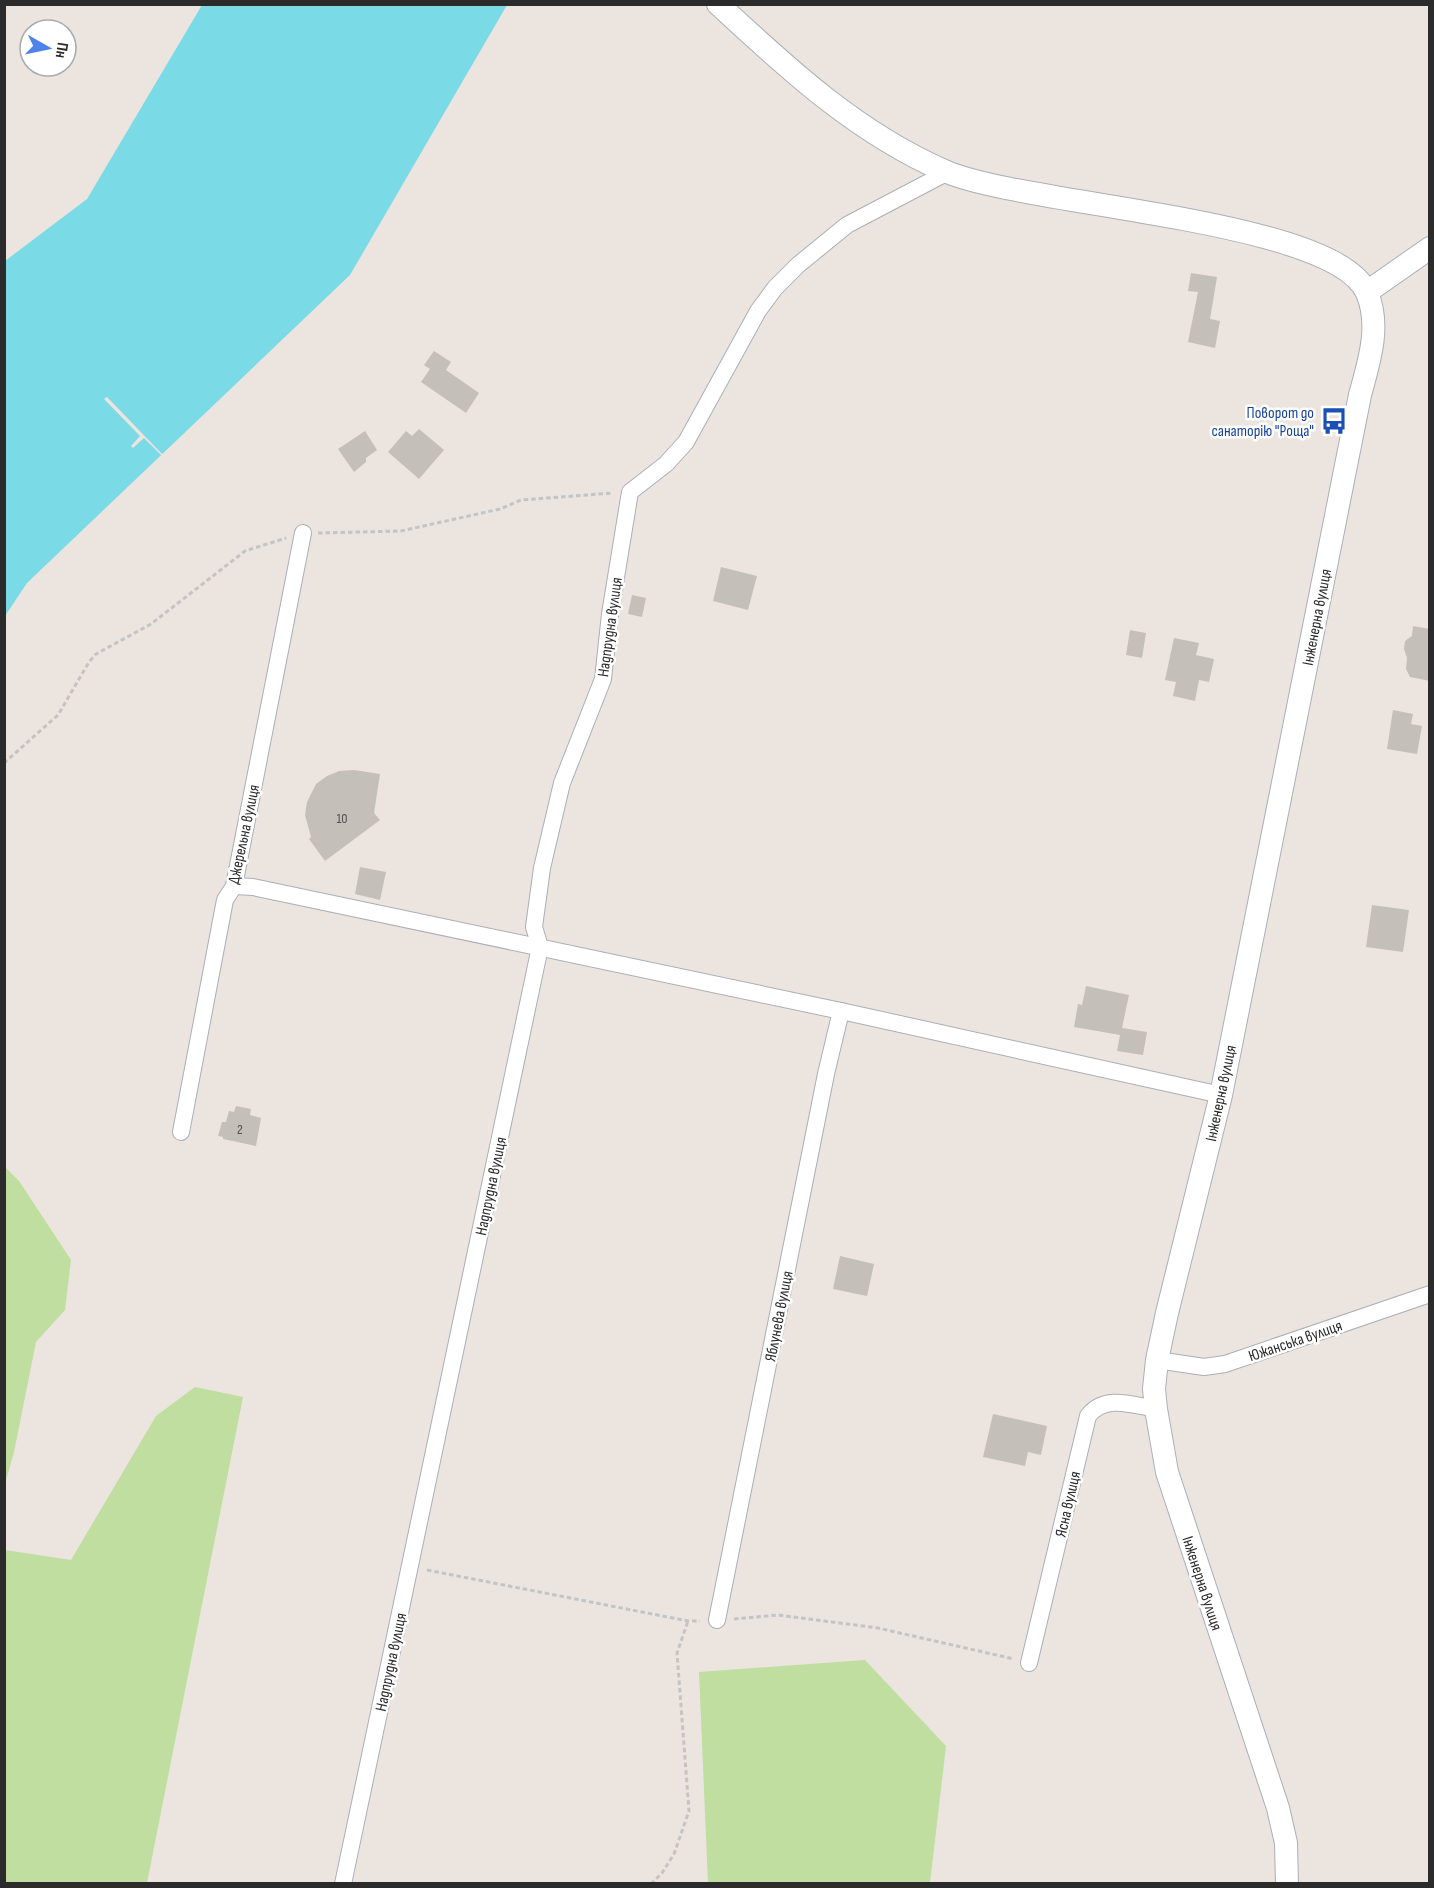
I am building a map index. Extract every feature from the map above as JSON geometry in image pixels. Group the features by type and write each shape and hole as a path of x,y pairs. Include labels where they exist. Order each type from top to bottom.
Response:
{"street":[{"path":"718,4 784,65 839,111 892,145 948,172 992,186 1207,223 1285,244 1337,263 1367,292 1427,247"},
{"name":"Надпрудна вулиця","path":"343,1884 540,946 534,927 542,868 562,783 603,679 610,614 630,492 666,464 686,442 758,311 798,265 847,225 948,172"},
{"name":"Інженерна вулиця","path":"1287,1884 1286,1843 1278,1808 1167,1472 1154,1389 1157,1360 1221,1095 1358,407 1374,342 1373,317 1367,292"},
{"name":"Джерельна вулиця","path":"181,1132 225,900 234,886 303,533"},
{"path":"234,886 253,887 540,946 1221,1095"},
{"name":"Яблунева вулиця","path":"717,1620 826,1074 841,1011"},
{"name":"Южанська вулиця","path":"1157,1360 1204,1367 1225,1364 1430,1293"},
{"name":"Ясна вулиця","path":"1029,1663 1088,1416 1098,1406 1110,1402 1156,1408"}],"path":[{"path":"651,1884 662,1873 674,1854 689,1810 677,1653 688,1621"}],"green space":[{"path":"5,1167 19,1181 71,1260 65,1310 36,1342 14,1452 5,1484"},
{"path":"195,1387 243,1397 147,1883 5,1883 5,1550 71,1560 156,1416"},
{"path":"865,1660 946,1746 930,1883 708,1883 699,1672"}],"water":[{"path":"202,5 507,5 350,275 27,583 5,616 5,261 87,199"}],"pier":[{"path":"107,397 163,457 144,438 133,448 131,446 140,436 104,399"}],"building":[{"path":"1191,273 1217,277 1210,319 1220,321 1215,348 1188,342 1198,292 1188,291"},
{"path":"434,351 451,362 446,370 479,393 466,413 421,382 430,369 424,365"},
{"path":"419,429 444,450 419,479 388,452 406,431 412,436"},
{"path":"365,431 377,450 366,458 366,462 354,472 338,449"},
{"path":"721,567 757,576 748,610 713,601"},
{"path":"632,595 646,598 642,617 628,614"},
{"path":"1413,626 1430,629 1430,681 1410,677 1406,669 1405,641 1412,636"},
{"path":"1130,630 1146,633 1142,658 1126,655"},
{"path":"1174,638 1199,643 1196,655 1214,659 1209,682 1199,680 1195,701 1173,696 1176,682 1165,680"},
{"path":"1393,710 1413,714 1411,724 1422,726 1417,754 1387,749"},
{"path":"354,770 380,774 374,813 380,820 325,861 309,839 311,837 305,815 307,802 316,784 327,776 339,771"},
{"path":"360,867 386,872 380,900 355,894"},
{"path":"1372,905 1409,910 1403,952 1366,947"},
{"path":"1086,986 1129,995 1122,1028 1147,1032 1143,1055 1117,1051 1120,1035 1074,1027 1078,1004 1082,1005"},
{"path":"236,1106 251,1109 250,1115 261,1118 256,1146 218,1136 222,1122 226,1122 229,1111 234,1112"},
{"path":"840,1256 874,1264 867,1296 833,1289"},
{"path":"993,1414 1047,1426 1041,1455 1028,1452 1025,1466 983,1457"}],"place":[{"name":"Поворот до санаторію \"Роща\"","path":"1334,421"}]}
